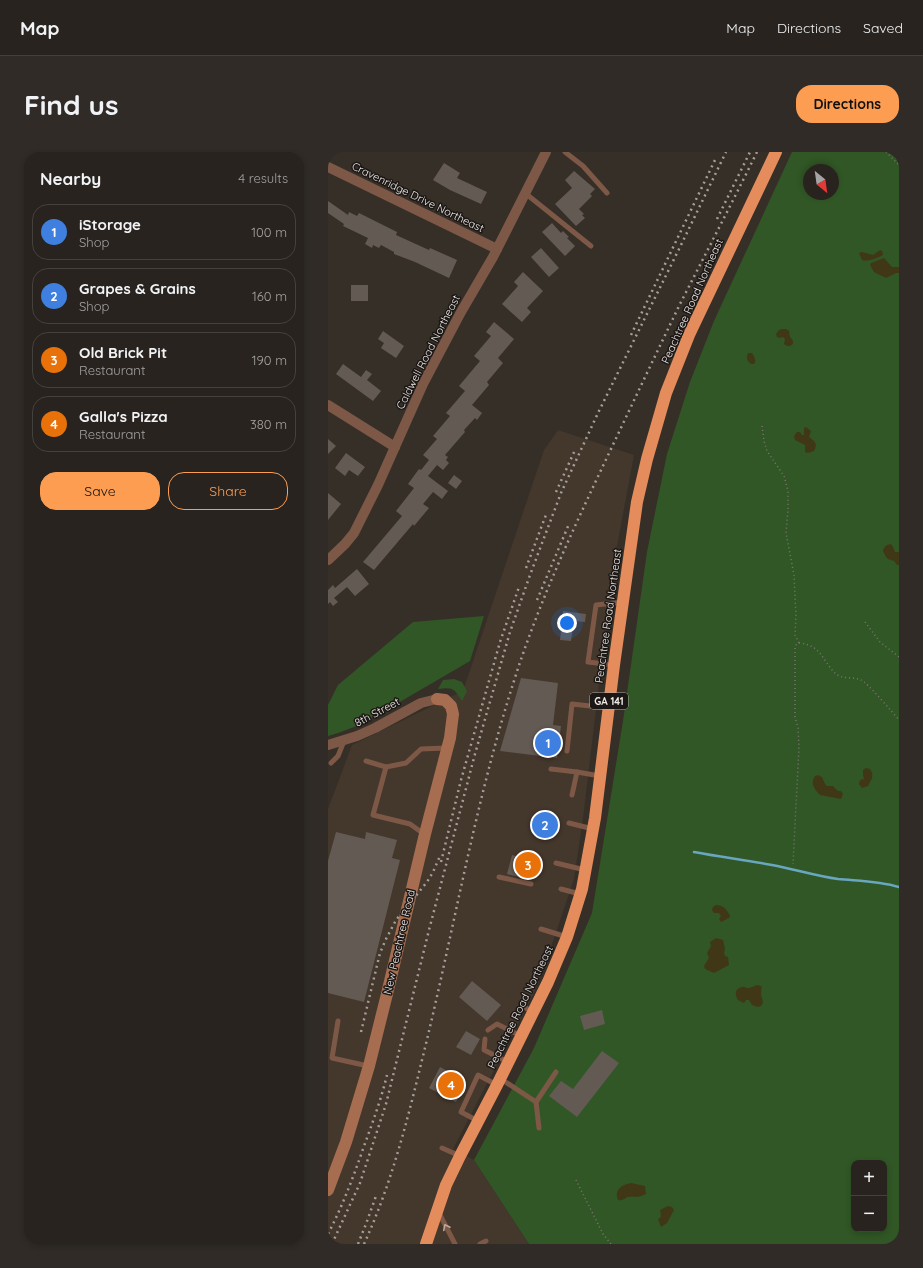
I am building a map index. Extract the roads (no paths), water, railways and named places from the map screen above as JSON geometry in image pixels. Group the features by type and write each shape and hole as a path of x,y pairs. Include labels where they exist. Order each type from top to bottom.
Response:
{"highway":[{"name":"Peachtree Road Northeast","path":"426,1244 446,1185 522,1036 528,1010 548,982 567,937 580,894 593,829 608,708 637,502 647,460 666,393 689,334 776,152"}],"street":[{"name":"Caldwell Road Northeast","path":"328,560 354,533 378,485 423,384 461,312 497,249 546,152"},
{"name":"Cravenridge Drive Northeast","path":"328,167 497,249"},
{"path":"328,404 395,447"},
{"name":"8th Street","path":"328,745 344,741 375,728 421,703 437,699"},
{"name":"New Peachtree Road","path":"328,1190 346,1142 369,1066 425,834 450,738 453,714 451,706 445,700 437,699"}],"lane":[{"path":"565,152 583,166 607,193"},
{"path":"525,193 591,246"},
{"path":"614,665 588,662 596,605 623,602"},
{"path":"567,751 572,704 608,708"},
{"path":"331,763 338,756 344,741"},
{"path":"366,762 386,767 406,763 421,750 447,748"},
{"path":"386,767 373,814 410,824 425,834"},
{"path":"551,769 600,776"},
{"path":"572,796 577,772"},
{"path":"569,824 593,829"},
{"path":"556,863 585,870"},
{"path":"499,877 531,884"},
{"path":"561,889 580,894"},
{"path":"541,929 567,937"},
{"path":"338,1021 332,1058 369,1066"},
{"path":"488,1030 496,1024 522,1036"},
{"path":"485,1039 484,1050 508,1062"},
{"path":"539,1128 536,1102 556,1072"},
{"path":"478,1121 461,1112 478,1075 498,1082 536,1102"},
{"path":"442,1148 460,1156"},
{"path":"438,1210 455,1244"},
{"path":"480,1244 486,1241"}],"waterway":[{"path":"694,852 772,865 830,878 876,882 899,887"}],"railway":[{"path":"332,1244 360,1183 386,1104 429,930 475,754 510,632 530,575 561,493 598,413 726,152"},
{"path":"717,219 750,152"},
{"path":"364,1244 374,1222 404,1130 433,1013 475,824 499,730 522,656 554,574 590,494 680,304 757,152"},
{"path":"631,335 715,160"},
{"path":"556,492 575,450"},
{"path":"526,568 547,512"},
{"path":"537,600 569,524"},
{"path":"441,862 461,780 500,642 519,587"},
{"path":"361,1032 380,953 386,939 396,920 427,882 440,856"},
{"path":"328,1234 343,1203 355,1171 376,1112 387,1075"},
{"path":"358,1244 376,1196"}],"place":[{"name":"iStorage","path":"548,743"},
{"name":"Grapes & Grains","path":"545,825"},
{"name":"Old Brick Pit","path":"528,865"},
{"name":"Galla's Pizza","path":"451,1085"}]}
